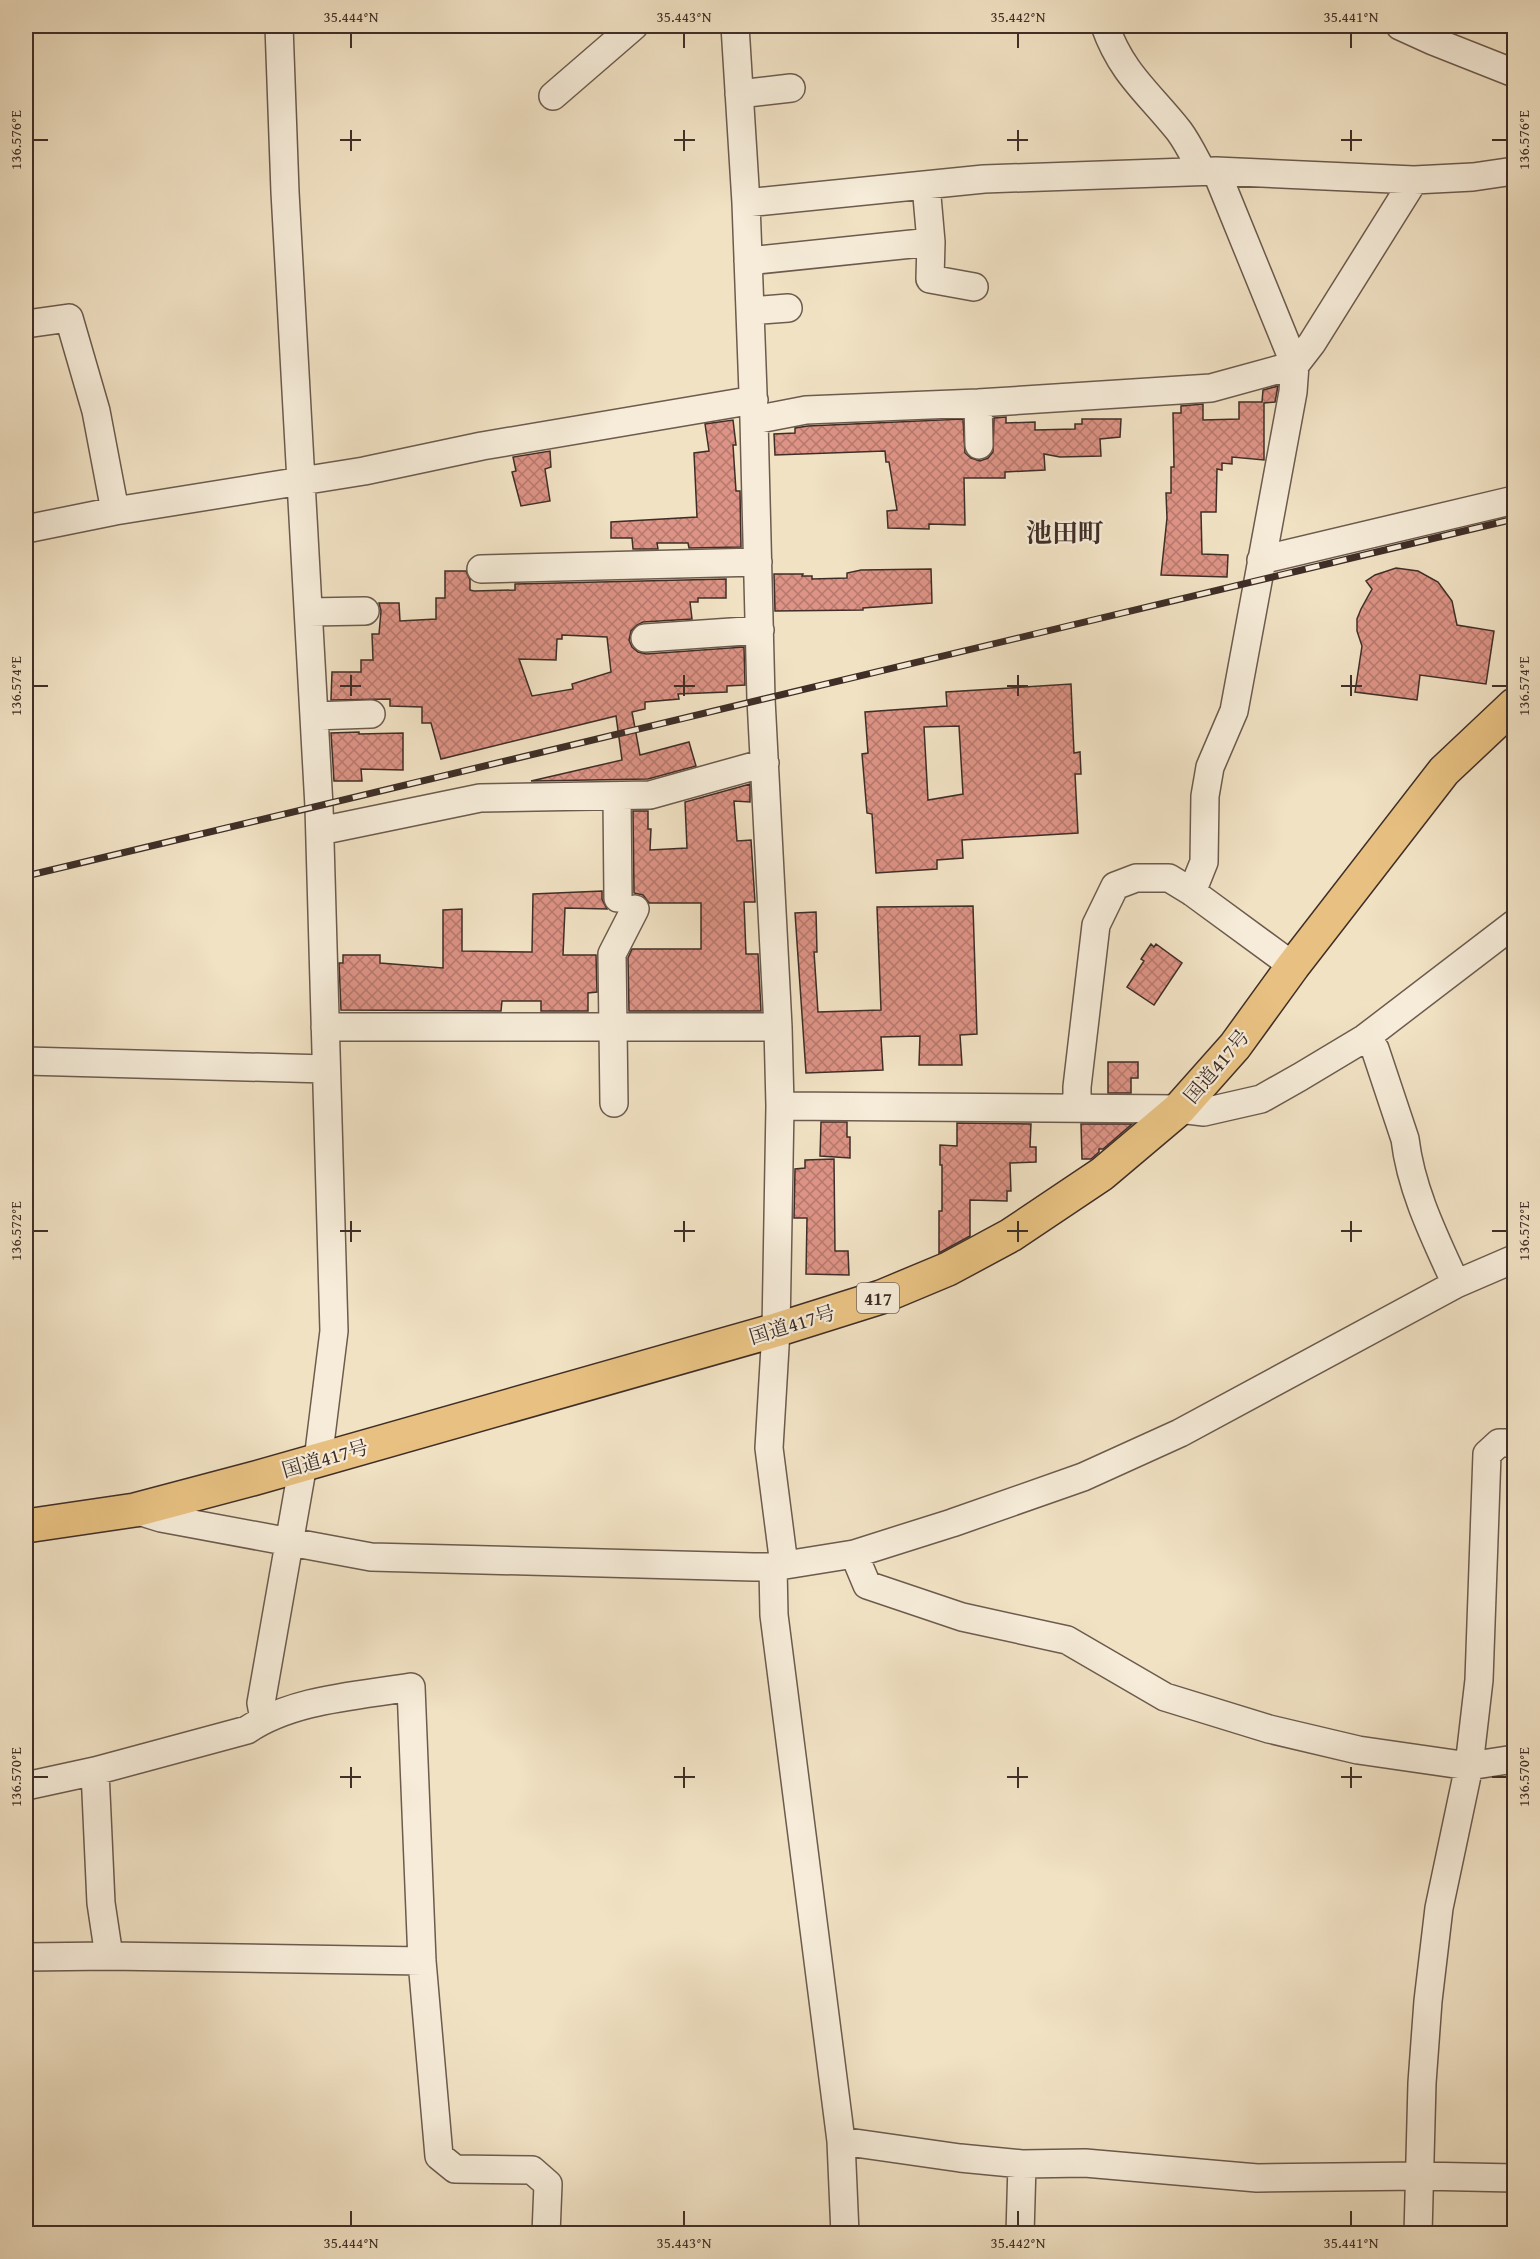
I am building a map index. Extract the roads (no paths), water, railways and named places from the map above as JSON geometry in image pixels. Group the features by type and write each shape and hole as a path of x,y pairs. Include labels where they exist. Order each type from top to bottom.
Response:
{"highway":[{"name":"国道417号","path":"26,1526 135,1510 776,1330 881,1297 948,1269 1011,1235 1102,1174 1179,1109 1235,1046 1293,966 1444,771 1515,705"}],"street":[{"path":"264,1719 261,1703 291,1542 311,1462 334,1331 320,831 285,192 279,26"},
{"path":"553,96 634,26"},
{"path":"735,26 746,202 765,763 780,1106 776,1330 769,1448 779,1566 774,1615 841,2140 845,2234"},
{"path":"1105,26 1112,47 1126,70 1209,171 1295,365 1293,392 1234,711 1210,767 1206,796 1204,862 1192,892"},
{"path":"1400,26 1515,73"},
{"path":"739,94 791,88"},
{"path":"746,202 984,179 1209,171 1414,180 1473,177 1515,171"},
{"path":"26,529 115,511 364,471 482,446 754,410 978,403 1211,388 1295,365 1312,343 1414,180"},
{"path":"926,185 931,242 930,279 974,287"},
{"path":"748,261 931,242"},
{"path":"750,311 788,308"},
{"path":"26,324 69,318 96,411 115,511"},
{"path":"978,403 979,445"},
{"path":"1262,560 1515,500"},
{"path":"481,569 758,562"},
{"path":"309,612 365,611"},
{"path":"645,638 760,630"},
{"path":"314,716 371,714"},
{"path":"320,831 480,798 650,795 765,763"},
{"path":"614,1103 612,954 626,904 617,796"},
{"path":"1077,1107 1077,1087 1096,925 1115,886 1136,878 1169,878 1192,892 1293,966"},
{"path":"780,1106 1077,1107 1179,1109 1204,1112 1262,1099 1365,1038 1515,924"},
{"path":"325,1027 778,1027"},
{"path":"1365,1038 1374,1049 1429,1225 1456,1284"},
{"path":"26,1061 326,1069"},
{"path":"135,1510 161,1518 371,1557 779,1566 854,1554 952,1523 1094,1472 1180,1433 1456,1284 1515,1259"},
{"path":"1418,2234 1422,2083 1428,2001 1438,1919 1469,1766 1479,1680 1487,1454 1498,1443 1515,1443"},
{"path":"854,1554 867,1585 962,1617 1067,1640 1165,1697 1269,1729 1358,1750 1469,1766 1515,1759"},
{"path":"26,1786 95,1771 247,1730 264,1719 321,1702 411,1687 422,1961 439,2156 455,2169 532,2170 548,2184 546,2234"},
{"path":"95,1771 101,1904 109,1956"},
{"path":"26,1957 109,1956 422,1961"},
{"path":"841,2140 960,2158 1022,2164 1085,2163 1257,2178 1420,2176 1515,2178"},
{"path":"1020,2234 1022,2164"}],"railway":[{"path":"26,876 1514,519"}],"district":[{"name":"池田町","path":"1065,532"}]}
